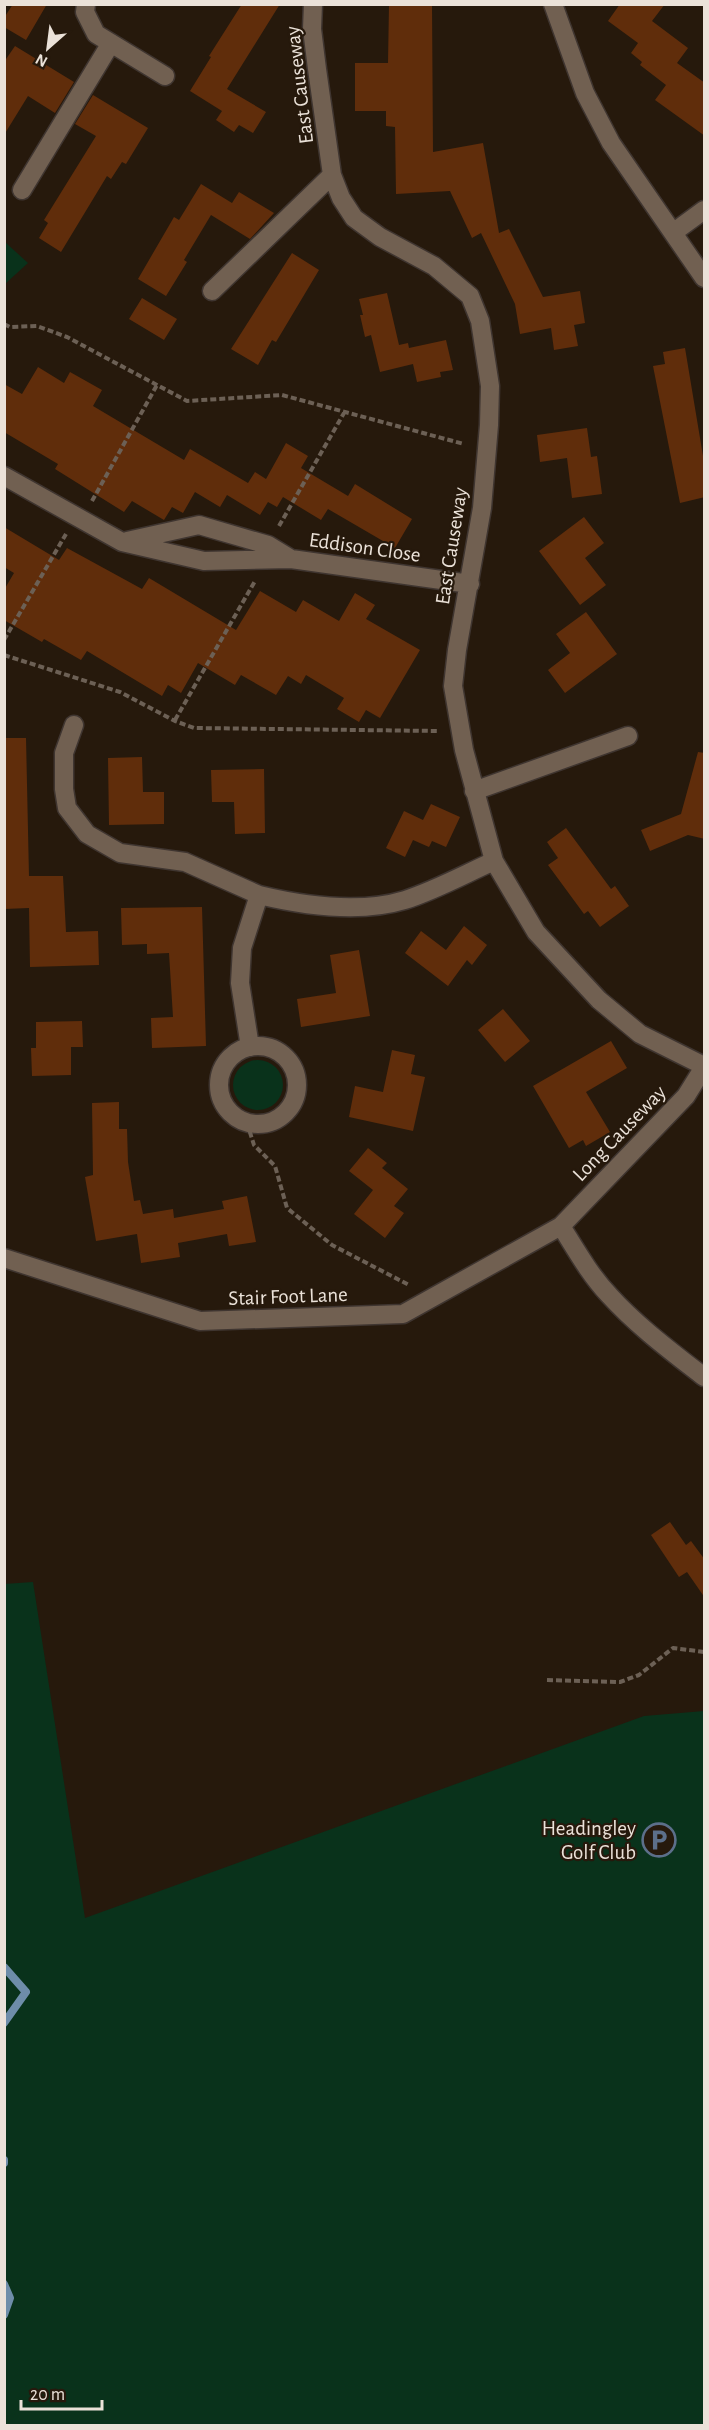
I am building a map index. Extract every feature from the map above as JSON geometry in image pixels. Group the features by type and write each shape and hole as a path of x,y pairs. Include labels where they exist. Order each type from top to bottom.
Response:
{"street":[{"path":"86,4 85,12 96,34 165,76"},
{"name":"East Causeway","path":"313,4 312,29 332,175 341,198 354,218 380,237 434,266 470,296 480,321 490,386 487,449 482,508 457,650 453,686 474,791 494,861 536,932 599,1000 640,1034 705,1067"},
{"path":"553,4 585,93 611,143 705,278"},
{"path":"22,190 111,43"},
{"path":"212,291 332,175"},
{"path":"674,232 705,210"},
{"name":"Eddison Close","path":"4,476 122,542 204,561 268,552"},
{"name":"Eddison Close","path":"122,542 199,525 291,559 470,584"},
{"path":"74,725 64,753 64,789 67,808 87,834 120,853 185,862 260,895 287,902 325,906 363,906 404,900 439,887 494,861"},
{"path":"474,791 628,736"},
{"path":"250,1047 240,983 242,948 260,895"},
{"path":"263,1046 281,1054 293,1068 297,1081 296,1094 291,1106 272,1122 260,1125 247,1123 235,1117 226,1108 220,1096 218,1083 221,1071 228,1060 238,1052 250,1047 263,1046"},
{"name":"Long Causeway","path":"561,1226 686,1096 705,1067"},
{"path":"561,1226 588,1268 609,1295 642,1327 705,1377"},
{"name":"Stair Foot Lane","path":"4,1258 200,1321 403,1314 561,1226"}],"path":[{"path":"4,324 10,327 37,326 67,337 187,401 282,395 487,449"},
{"path":"4,640 157,385"},
{"path":"175,721 344,413"},
{"path":"4,655 120,692 175,721 194,728 461,731"},
{"path":"247,1123 254,1145 275,1166 287,1209 332,1245 433,1297"},
{"path":"547,1680 620,1682 639,1675 673,1648 705,1652"}],"green space":[{"path":"5,242 28,263 5,284"},
{"path":"253,1060 263,1060 276,1067 283,1080 283,1090 276,1103 263,1110 253,1110 244,1106 237,1099 233,1090 233,1080 237,1071 244,1064"},
{"name":"Headingley Golf Club","path":"33,1582 85,1918 644,1716 704,1711 704,2425 5,2425 4,1584"}],"building":[{"path":"13,4 47,4 26,40 4,27 4,18"},
{"path":"242,4 280,4 227,89 266,112 253,133 239,125 234,132 216,120 222,111 190,91"},
{"path":"389,4 432,4 433,152 483,143 499,233 509,229 543,297 580,291 585,323 574,325 578,346 554,350 551,328 520,334 515,304 481,233 472,238 450,191 396,194 395,127 386,126 386,111 355,111 355,63 388,63"},
{"path":"620,4 665,4 652,21 688,48 677,63 705,83 705,136 655,100 666,85 640,65 642,62 631,53 638,43 608,21"},
{"path":"15,46 74,82 55,113 28,96 4,135 4,62"},
{"path":"93,95 148,128 126,164 122,162 111,179 107,176 61,252 39,238 48,223 44,220 96,136 75,124"},
{"path":"201,184 232,203 239,192 274,213 250,239 211,215 184,260 187,262 166,296 138,279 174,217 179,220"},
{"path":"292,253 319,270 276,342 272,340 258,365 231,349"},
{"path":"387,293 399,345 408,343 409,348 446,340 453,370 440,372 441,377 417,382 413,364 380,372 371,335 365,337 359,299"},
{"path":"142,298 177,319 164,340 129,319"},
{"path":"685,348 705,468 705,497 680,503 653,366 665,364 663,352"},
{"path":"38,367 64,383 70,372 102,390 93,406 184,460 190,449 248,483 255,472 266,479 286,443 308,456 301,468 348,496 355,484 412,519 395,548 328,509 321,520 283,497 277,507 268,502 260,515 227,495 220,507 195,492 183,513 172,507 164,520 132,501 124,512 55,469 58,464 4,432 4,384 22,394"},
{"path":"587,428 591,457 597,456 602,494 572,498 567,458 540,462 537,435"},
{"path":"584,517 604,543 585,558 606,585 580,605 539,551"},
{"path":"4,527 59,560 67,548 142,589 149,578 236,630 260,591 296,612 303,600 339,621 355,593 375,605 366,619 420,650 380,718 366,710 359,722 337,709 344,698 306,675 301,684 288,676 276,695 241,675 235,685 198,663 181,693 168,685 162,696 87,651 81,660 44,639 42,642 4,620 4,590 14,573 4,567"},
{"path":"586,612 617,654 565,693 548,670 570,653 556,634"},
{"path":"4,738 26,738 29,876 63,876 66,932 98,931 99,965 30,967 29,908 4,909"},
{"path":"698,752 705,753 705,839 688,835 650,851 641,830 681,814"},
{"path":"142,757 143,792 164,792 164,824 109,825 108,758"},
{"path":"264,769 265,833 235,834 234,802 212,802 211,770"},
{"path":"431,804 460,817 446,847 432,841 429,847 413,840 405,857 386,848 404,811 423,820"},
{"path":"566,828 611,889 615,886 629,906 600,927 588,911 584,914 548,865 558,858 547,842"},
{"path":"202,907 206,1046 152,1048 151,1018 173,1017 169,953 147,954 147,944 122,945 121,908"},
{"path":"464,926 487,945 472,965 467,960 448,986 405,953 421,931 446,950"},
{"path":"359,950 370,1016 301,1027 297,999 336,993 330,955"},
{"path":"503,1009 530,1041 505,1062 478,1030"},
{"path":"82,1021 83,1047 71,1047 71,1075 32,1076 31,1048 36,1048 36,1022"},
{"path":"611,1041 627,1068 586,1092 610,1132 586,1146 583,1140 569,1148 533,1086"},
{"path":"392,1050 415,1055 411,1074 425,1077 413,1131 349,1117 355,1086 383,1092"},
{"path":"119,1102 119,1129 127,1129 128,1162 134,1201 140,1200 143,1214 173,1209 174,1218 224,1209 222,1201 247,1196 256,1242 229,1246 227,1234 178,1243 180,1257 141,1263 137,1234 96,1241 85,1177 93,1175 92,1103"},
{"path":"368,1148 387,1163 382,1168 408,1189 394,1206 404,1213 385,1238 354,1214 373,1190 349,1171"},
{"path":"670,1522 686,1545 691,1541 705,1560 705,1598 687,1572 679,1577 651,1535"}],"waterway":[{"path":"4,1967 26,1992 4,2023"},
{"path":"4,2284 10,2298 4,2315"}],"place":[{"name":"Headingley Golf Club","path":"659,1840"}]}
